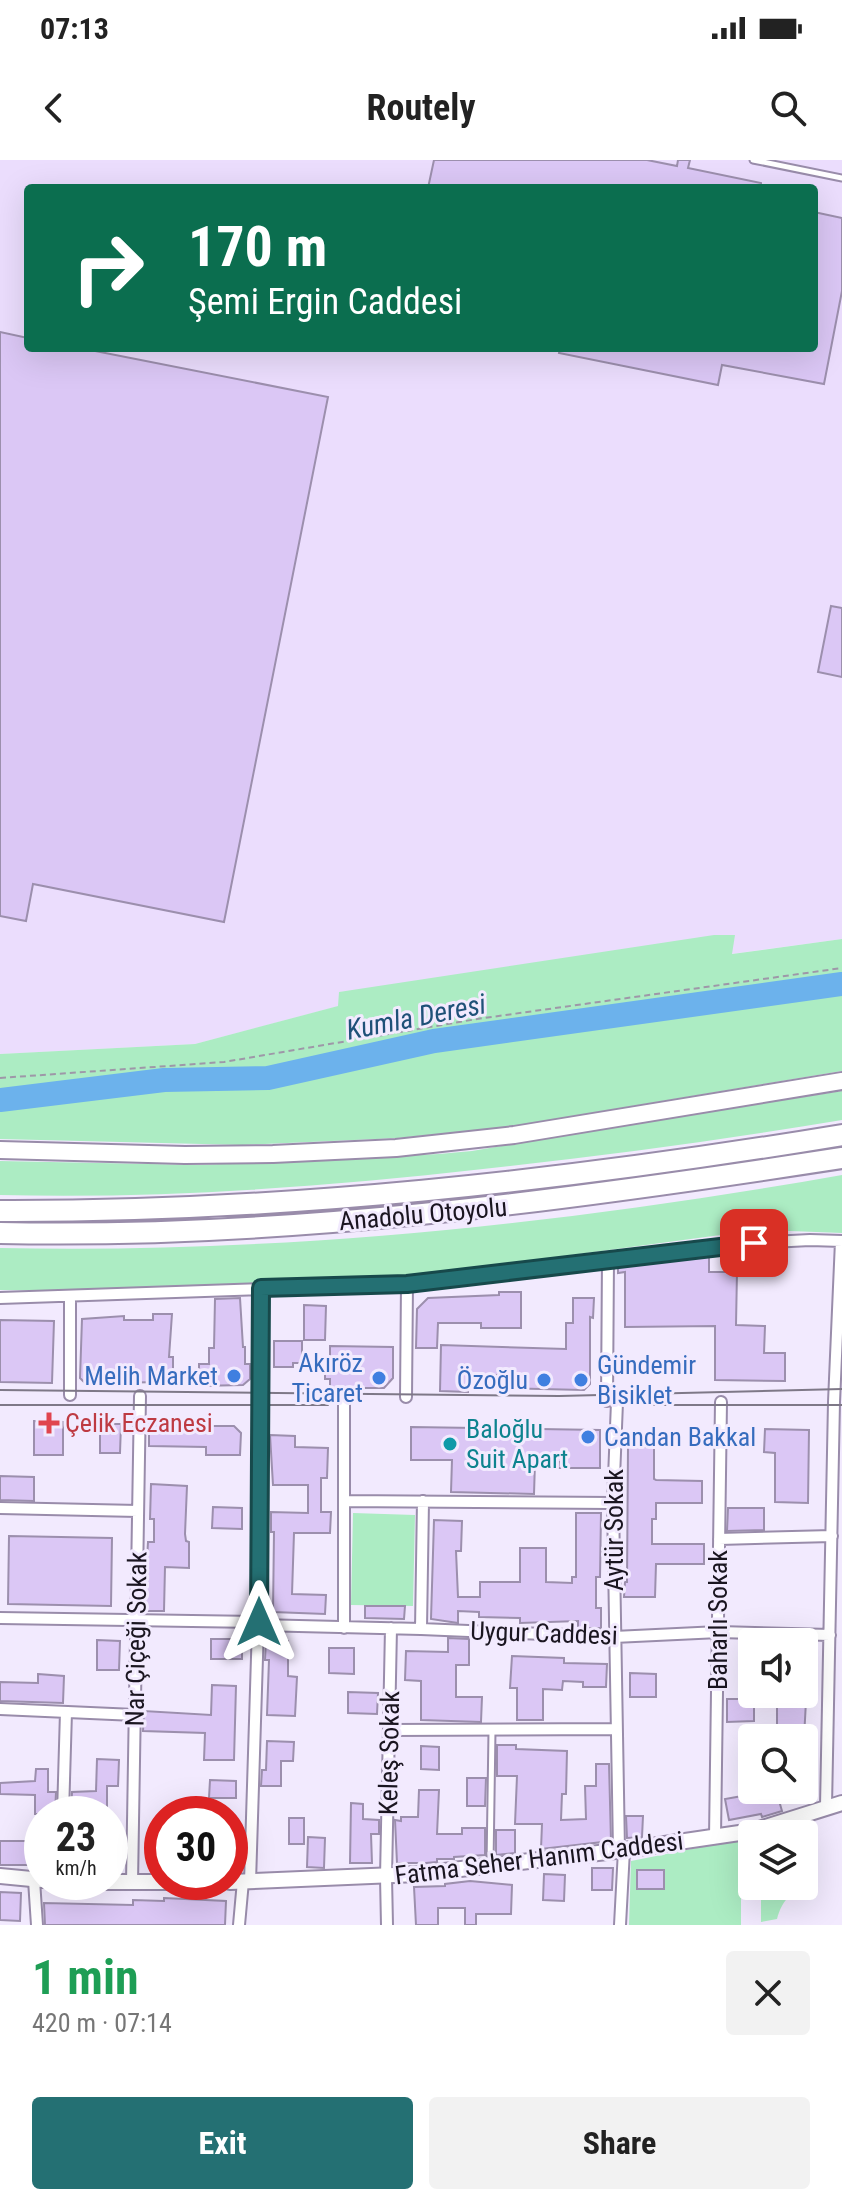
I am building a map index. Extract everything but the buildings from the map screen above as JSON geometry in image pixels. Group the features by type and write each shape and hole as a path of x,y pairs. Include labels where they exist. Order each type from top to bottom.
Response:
{"highway":[{"name":"Anadolu Otoyolu","path":"0,1211 117,1211 350,1197 617,1169 842,1135"},
{"name":"Anadolu Otoyolu","path":"0,1233 123,1233 269,1227 417,1215 585,1197 842,1158"}],"main road":[{"path":"0,1150 185,1155 396,1148 514,1135 842,1081"}],"street":[{"path":"0,1298 407,1284 754,1243 842,1241 834,1402 826,1806"},
{"name":"Aytür Sokak","path":"608,1259 620,1925"},
{"path":"406,1397 407,1284"},
{"path":"247,1796 258,1624 261,1288"},
{"path":"70,1296 70,1395"},
{"name":"Nar Çiçeği Sokak","path":"132,1883 140,1396"},
{"path":"344,1398 344,1628"},
{"name":"Baharlı Sokak","path":"715,1837 721,1402"},
{"path":"344,1501 613,1503"},
{"path":"421,1629 423,1501"},
{"path":"0,1508 138,1511"},
{"path":"719,1539 832,1536"},
{"name":"Uygur Caddesi","path":"0,1618 614,1637 719,1632 830,1635"},
{"name":"Keleş Sokak","path":"387,1925 391,1628"},
{"path":"0,1709 135,1715"},
{"path":"64,1796 66,1712"},
{"path":"390,1730 615,1729"},
{"name":"Fatma Seher Hanım Caddesi","path":"248,1882 386,1877 621,1850 753,1831 842,1803"},
{"path":"0,1876 24,1879"},
{"path":"128,1883 144,1883"},
{"path":"37,1925 38,1900"},
{"path":"239,1925 240,1900"}],"lane":[{"path":"753,160 842,178"},
{"path":"490,1866 492,1730"}],"path":[{"path":"0,1078 224,1062 477,1019 842,968"}],"shaded area":[{"path":"0,160 842,160 842,939 731,954 339,992 339,1006 195,1044 0,1054"}],"green space":[{"path":"714,935 735,935 732,954 842,939 842,1071 506,1127 398,1138 242,1145 0,1139 0,1054 195,1044 338,1006 339,992"},
{"path":"842,1091 842,1120 573,1159 242,1190 121,1195 0,1195 0,1161 199,1165 439,1154"},
{"path":"842,1175 842,1233 764,1230 408,1277 71,1291 0,1290 0,1248 211,1246 422,1232 633,1208"},
{"path":"353,1513 415,1515 413,1606 351,1605"},
{"path":"738,1840 741,1925 629,1925 631,1861"},
{"path":"761,1900 786,1900 777,1919 761,1922"}],"waterway":[{"name":"Kumla Deresi","path":"0,1100 164,1080 268,1078 434,1041 842,984"}],"tram line":[{"path":"0,1390 559,1396 842,1389"},
{"path":"0,1405 328,1405"},
{"path":"632,1405 842,1405"}],"place":[{"name":"Melih Market","path":"234,1376"},
{"name":"Akıröz Ticaret","path":"379,1378"},
{"name":"Özoğlu","path":"544,1380"},
{"name":"Gündemir Bisiklet","path":"581,1380"},
{"name":"Çelik Eczanesi","path":"49,1423"},
{"name":"Candan Bakkal","path":"588,1437"},
{"name":"Baloğlu Suit Apart","path":"450,1444"}],"route":[{"path":"259,1622 261,1288 407,1284 754,1243"}]}
